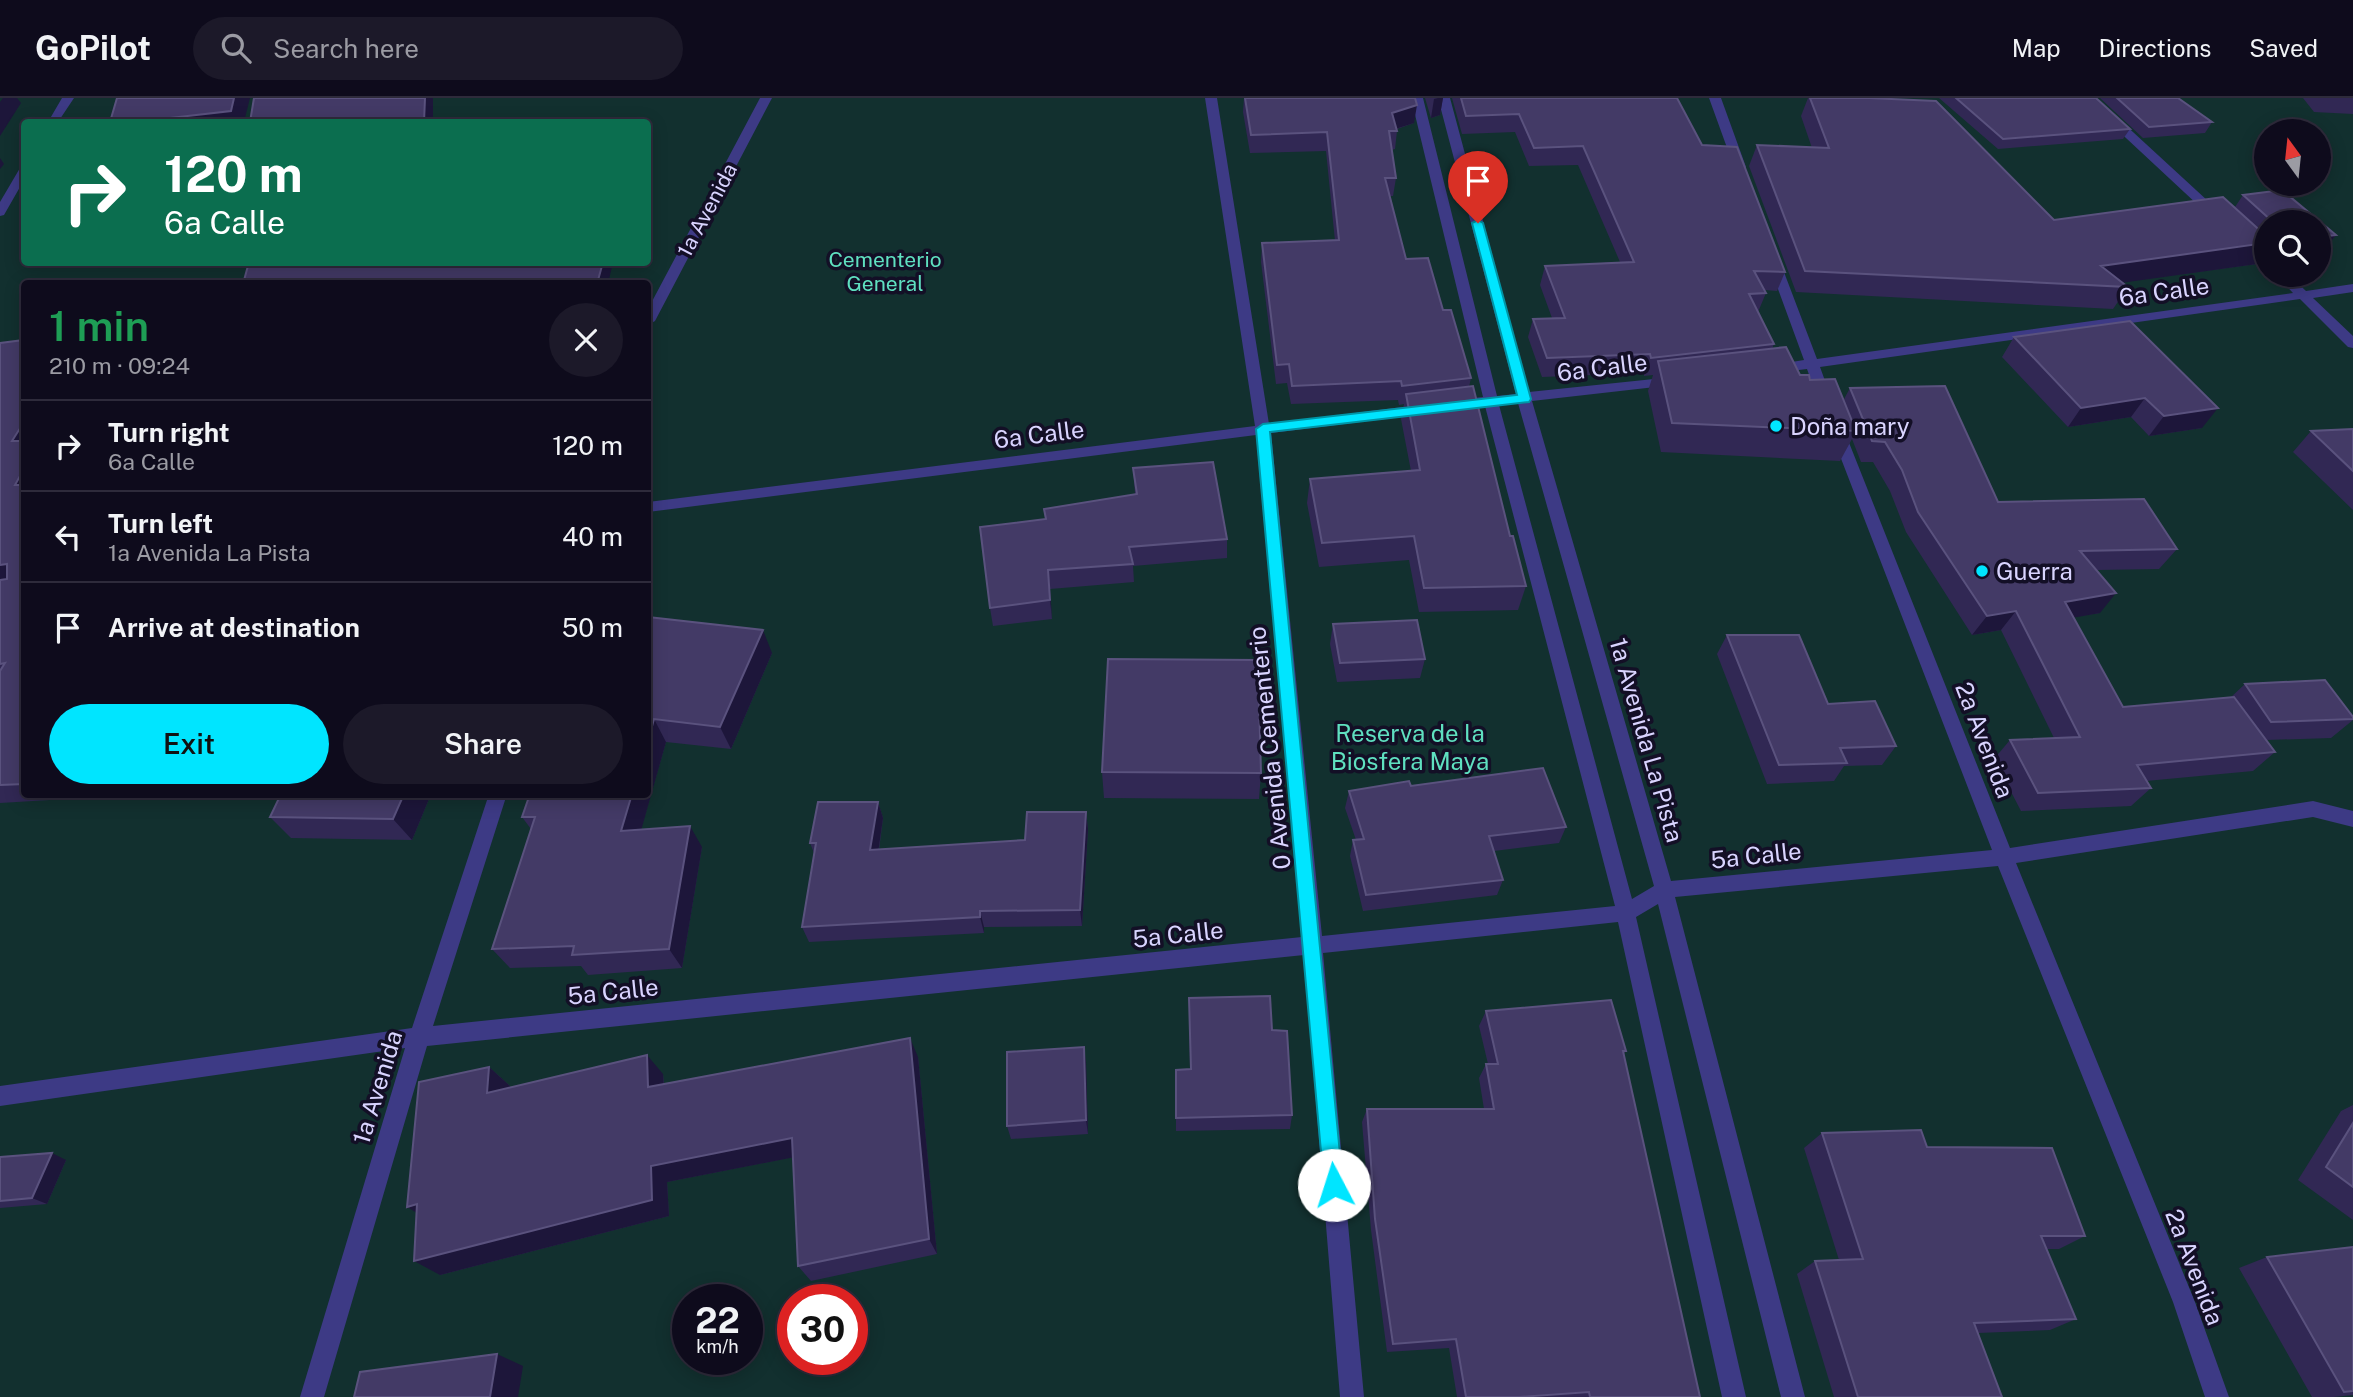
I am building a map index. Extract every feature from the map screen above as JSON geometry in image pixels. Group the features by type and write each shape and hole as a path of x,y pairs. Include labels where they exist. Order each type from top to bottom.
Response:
{"street":[{"path":"55,119 68,98"},
{"name":"1a Avenida","path":"651,315 765,98"},
{"name":"0 Avenida Cementerio","path":"1210,98 1263,429 1313,947 1352,1397"},
{"path":"1417,98 1491,401 1626,913 1734,1397"},
{"name":"1a Avenida La Pista","path":"1444,98 1524,399 1664,890 1793,1397"},
{"path":"1715,98 1747,187"},
{"path":"2089,98 2227,225"},
{"path":"0,212 21,175"},
{"name":"2a Avenida","path":"1765,238 1811,365 2004,857 2184,1302 2217,1397"},
{"path":"2295,287 2353,344"},
{"name":"6a Calle","path":"1757,371 2353,288"},
{"name":"6a Calle","path":"651,507 1263,429 1688,379"},
{"name":"1a Avenida","path":"312,1397 419,1037 497,798"},
{"name":"5a Calle","path":"0,1096 419,1037 1626,913 1664,890 2004,857 2313,809 2353,819"}],"green space":[{"name":"Reserva de la Biosfera Maya","path":"0,98 2353,98 2353,1397 0,1397"}],"building":[{"path":"117,98 234,98 231,111 161,119 111,119"},
{"path":"254,98 425,98 424,119 250,119"},
{"path":"1245,98 1415,98 1417,105 1392,113 1397,131 1389,131 1396,178 1385,178 1406,259 1428,258 1443,310 1451,310 1471,378 1402,386 1401,381 1292,386 1289,364 1277,365 1262,243 1339,240 1327,132 1251,135"},
{"path":"1461,98 1677,98 1702,145 1737,147 1785,272 1754,271 1766,293 1749,294 1774,344 1651,358 1650,354 1547,358 1533,319 1565,318 1545,266 1634,262 1583,146 1534,148 1519,114 1466,116"},
{"path":"1810,98 1936,101 2054,220 2223,197 2254,225 2254,245 2101,266 2128,287 1805,271 1757,145 1829,148"},
{"path":"1956,98 2096,98 2130,129 2003,139"},
{"path":"2117,98 2178,98 2212,122 2149,127"},
{"path":"2243,195 2289,196 2306,210 2260,210"},
{"path":"248,266 602,266 598,280 244,280"},
{"path":"2130,321 2218,408 2164,416 2145,398 2081,408 2014,337"},
{"path":"21,340 21,427 12,441 21,441 21,474 15,485 21,485 21,784 0,785 0,671 5,663 0,664 0,580 7,579 7,564 0,565 0,343"},
{"path":"1786,347 1800,375 1809,375 1810,380 1835,379 1856,431 1672,423 1658,361"},
{"path":"1473,386 1510,536 1513,536 1526,586 1424,588 1414,536 1322,543 1310,479 1420,470 1406,394"},
{"path":"1945,386 1998,502 2144,499 2177,549 2080,551 2116,593 2065,602 2123,707 2234,697 2275,752 2137,765 2151,788 2038,793 2010,740 2080,737 2016,611 1987,616 1918,512 1902,470 1885,442 1872,441 1850,388"},
{"path":"2353,429 2353,471 2311,431"},
{"path":"1213,462 1227,539 1129,547 1133,564 1048,570 1050,600 990,608 980,527 1046,519 1044,509 1137,494 1133,468"},
{"path":"651,617 763,630 720,727 654,719 651,730"},
{"path":"1417,620 1425,659 1340,663 1333,624"},
{"path":"1727,635 1799,635 1828,704 1875,701 1896,746 1840,748 1847,763 1779,765"},
{"path":"1108,659 1258,660 1261,773 1102,772"},
{"path":"2325,680 2353,719 2271,722 2245,684"},
{"path":"1543,768 1566,827 1489,836 1503,880 1366,895 1353,840 1364,839 1349,791 1409,781 1411,786"},
{"path":"279,798 402,798 393,819 270,817"},
{"path":"529,798 631,798 621,831 690,826 669,949 572,955 574,946 492,949 535,817 522,817"},
{"path":"818,802 878,802 870,850 1025,840 1027,812 1086,812 1080,910 980,911 980,917 802,927 816,843 810,843"},
{"path":"1270,996 1272,1030 1287,1031 1292,1115 1176,1118 1176,1070 1191,1069 1189,998"},
{"path":"1611,1000 1626,1051 1623,1051 1700,1397 1590,1397 1589,1392 1519,1397 1466,1397 1456,1339 1393,1344 1375,1219 1367,1109 1494,1109 1486,1064 1498,1064 1486,1011"},
{"path":"910,1038 929,1239 798,1266 792,1138 651,1166 652,1200 414,1261 417,1204 407,1207 419,1082 489,1067 487,1093 647,1055 648,1087"},
{"path":"1084,1047 1086,1120 1007,1126 1007,1052"},
{"path":"2353,1123 2353,1187 2326,1167"},
{"path":"1921,1130 1927,1147 2052,1148 2085,1236 2041,1236 2076,1319 1974,1323 2002,1397 1858,1397 1815,1261 1863,1259 1822,1133"},
{"path":"52,1153 32,1198 0,1201 0,1157"},
{"path":"2353,1247 2353,1391 2344,1392 2267,1257"},
{"path":"497,1354 490,1397 354,1397 360,1372"}],"place":[{"name":"Doña mary","path":"1776,426"},
{"name":"Guerra","path":"1982,571"}],"route":[{"path":"1334,1185 1263,429 1524,399 1478,223"}],"park label":[{"name":"Cementerio General","path":"885,271"}]}
